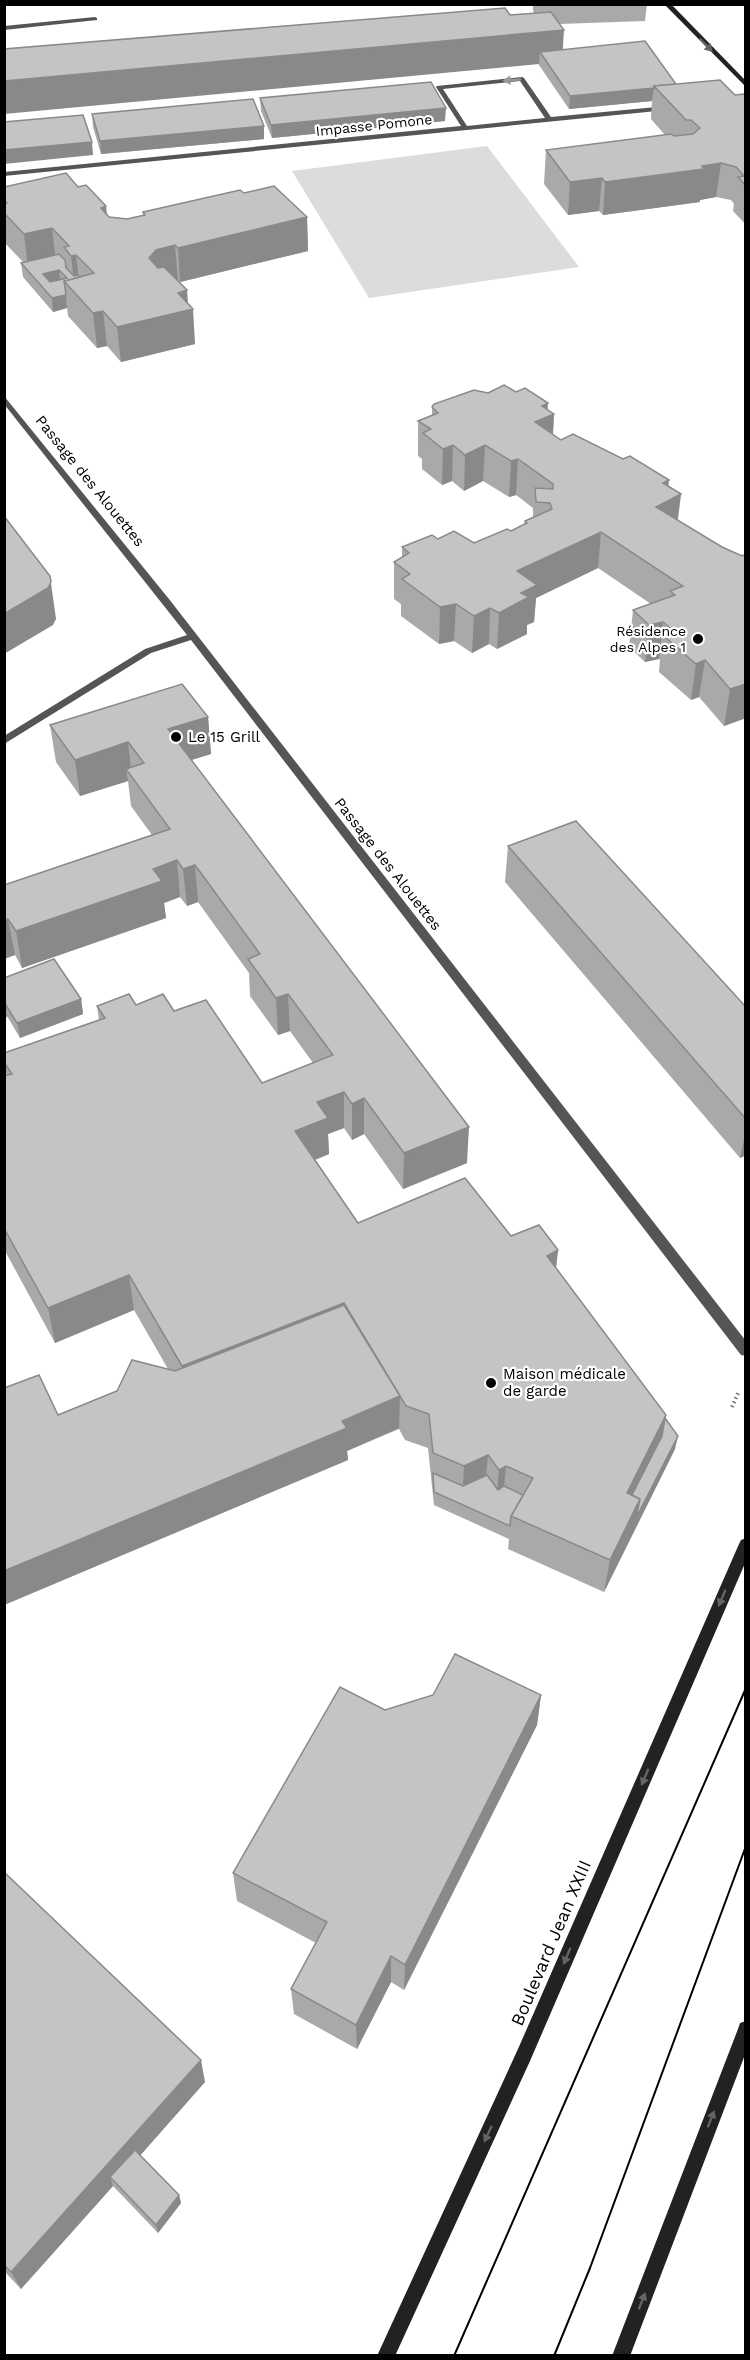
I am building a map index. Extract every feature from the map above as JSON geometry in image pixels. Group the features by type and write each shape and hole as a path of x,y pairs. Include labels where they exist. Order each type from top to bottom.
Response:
{"main road":[{"path":"667,4 746,85"},
{"name":"Boulevard Jean XXIII","path":"386,2355 524,2055 746,1544"},
{"path":"621,2355 746,2029"}],"street":[{"path":"4,28 95,19"},
{"path":"428,88 522,79 549,119"},
{"path":"439,87 465,128"},
{"name":"Impasse Pomone","path":"4,174 678,107"},
{"name":"Passage des Alouettes","path":"4,398 193,636 746,1351"},
{"path":"4,741 148,651 193,636"}],"shaded area":[{"path":"487,146 579,267 369,298 292,171"}],"building":[{"path":"505,8 510,15 551,12 564,30 4,81 4,49"},
{"path":"645,41 676,84 570,96 540,52"},
{"path":"720,80 735,95 744,94 746,96 746,186 738,177 744,176 736,167 721,163 702,166 704,169 605,182 602,178 570,182 546,150 671,134 674,136 693,134 700,128 691,120 686,120 654,86"},
{"path":"431,82 446,108 271,125 260,98"},
{"path":"253,99 264,126 100,141 92,114"},
{"path":"83,115 92,142 4,150 4,122"},
{"path":"66,173 78,187 86,185 106,206 101,208 109,217 127,219 145,215 143,212 240,190 244,193 274,186 307,217 178,248 175,245 156,250 149,258 158,268 164,267 187,290 178,293 193,309 117,327 103,311 93,313 64,281 94,273 76,255 71,256 64,247 69,246 52,228 24,234 4,213 4,204 7,203 4,200 4,187"},
{"path":"59,254 65,260 66,268 74,276 80,277 64,281 66,295 52,298 21,263","holes":["59,270 67,278 50,282 43,274"]},
{"path":"504,385 516,392 525,388 548,403 542,406 554,414 535,422 561,440 573,434 623,459 630,456 669,480 663,483 681,494 656,507 722,547 742,556 746,554 746,684 730,689 705,660 696,664 664,636 674,631 663,622 649,625 633,610 675,595 670,591 683,586 601,532 517,571 537,585 521,593 529,597 499,613 490,608 474,616 456,604 440,607 402,579 410,574 394,562 409,553 402,547 432,535 438,539 454,531 474,543 507,529 511,531 527,523 525,521 552,509 550,503 536,502 535,488 553,489 553,484 518,459 511,461 485,445 465,455 453,445 443,449 423,433 431,429 418,421 438,413 432,407 434,404 474,390 488,393"},
{"path":"4,516 50,576 51,582 48,588 4,614"},
{"path":"182,684 208,717 168,729 469,1127 404,1153 364,1098 352,1104 344,1092 317,1102 328,1118 295,1131 358,1223 465,1178 511,1236 539,1225 558,1250 547,1256 666,1415 627,1493 640,1499 610,1560 511,1516 533,1478 506,1466 499,1470 488,1455 464,1466 433,1453 429,1414 406,1406 344,1303 182,1366 129,1275 48,1308 4,1228 4,1076 12,1074 4,1062 4,1053 105,1018 97,1006 129,994 136,1005 163,994 174,1011 206,1000 262,1083 333,1055 288,994 276,998 248,959 260,954 195,865 183,869 177,860 153,869 162,881 16,931 8,919 4,920 4,885 170,829 126,769 144,763 128,742 75,760 50,725"},
{"path":"576,821 746,1007 746,1119 508,846"},
{"path":"54,959 81,999 17,1023 4,1002 4,978"},
{"path":"344,1305 400,1396 342,1421 347,1428 4,1571 4,1388 39,1375 58,1415 117,1391 132,1360 175,1371"},
{"path":"665,1418 678,1436 636,1518 640,1499 632,1495 662,1436"},
{"path":"433,1473 463,1486 487,1475 498,1490 504,1486 523,1495 511,1516 510,1526 434,1492"},
{"path":"455,1654 541,1695 405,1965 391,1956 356,2025 291,1989 327,1922 233,1873 340,1687 385,1710 433,1695"},
{"path":"4,1872 201,2060 11,2272 4,2265"},
{"path":"135,2150 179,2195 156,2225 110,2177"}],"tram line":[{"path":"454,2356 746,1688"},
{"path":"554,2356 590,2268 746,1846"}],"place":[{"name":"Résidence des Alpes 1","path":"698,639"},
{"name":"Le 15 Grill","path":"176,737"},
{"name":"Maison médicale de garde","path":"491,1383"}]}
